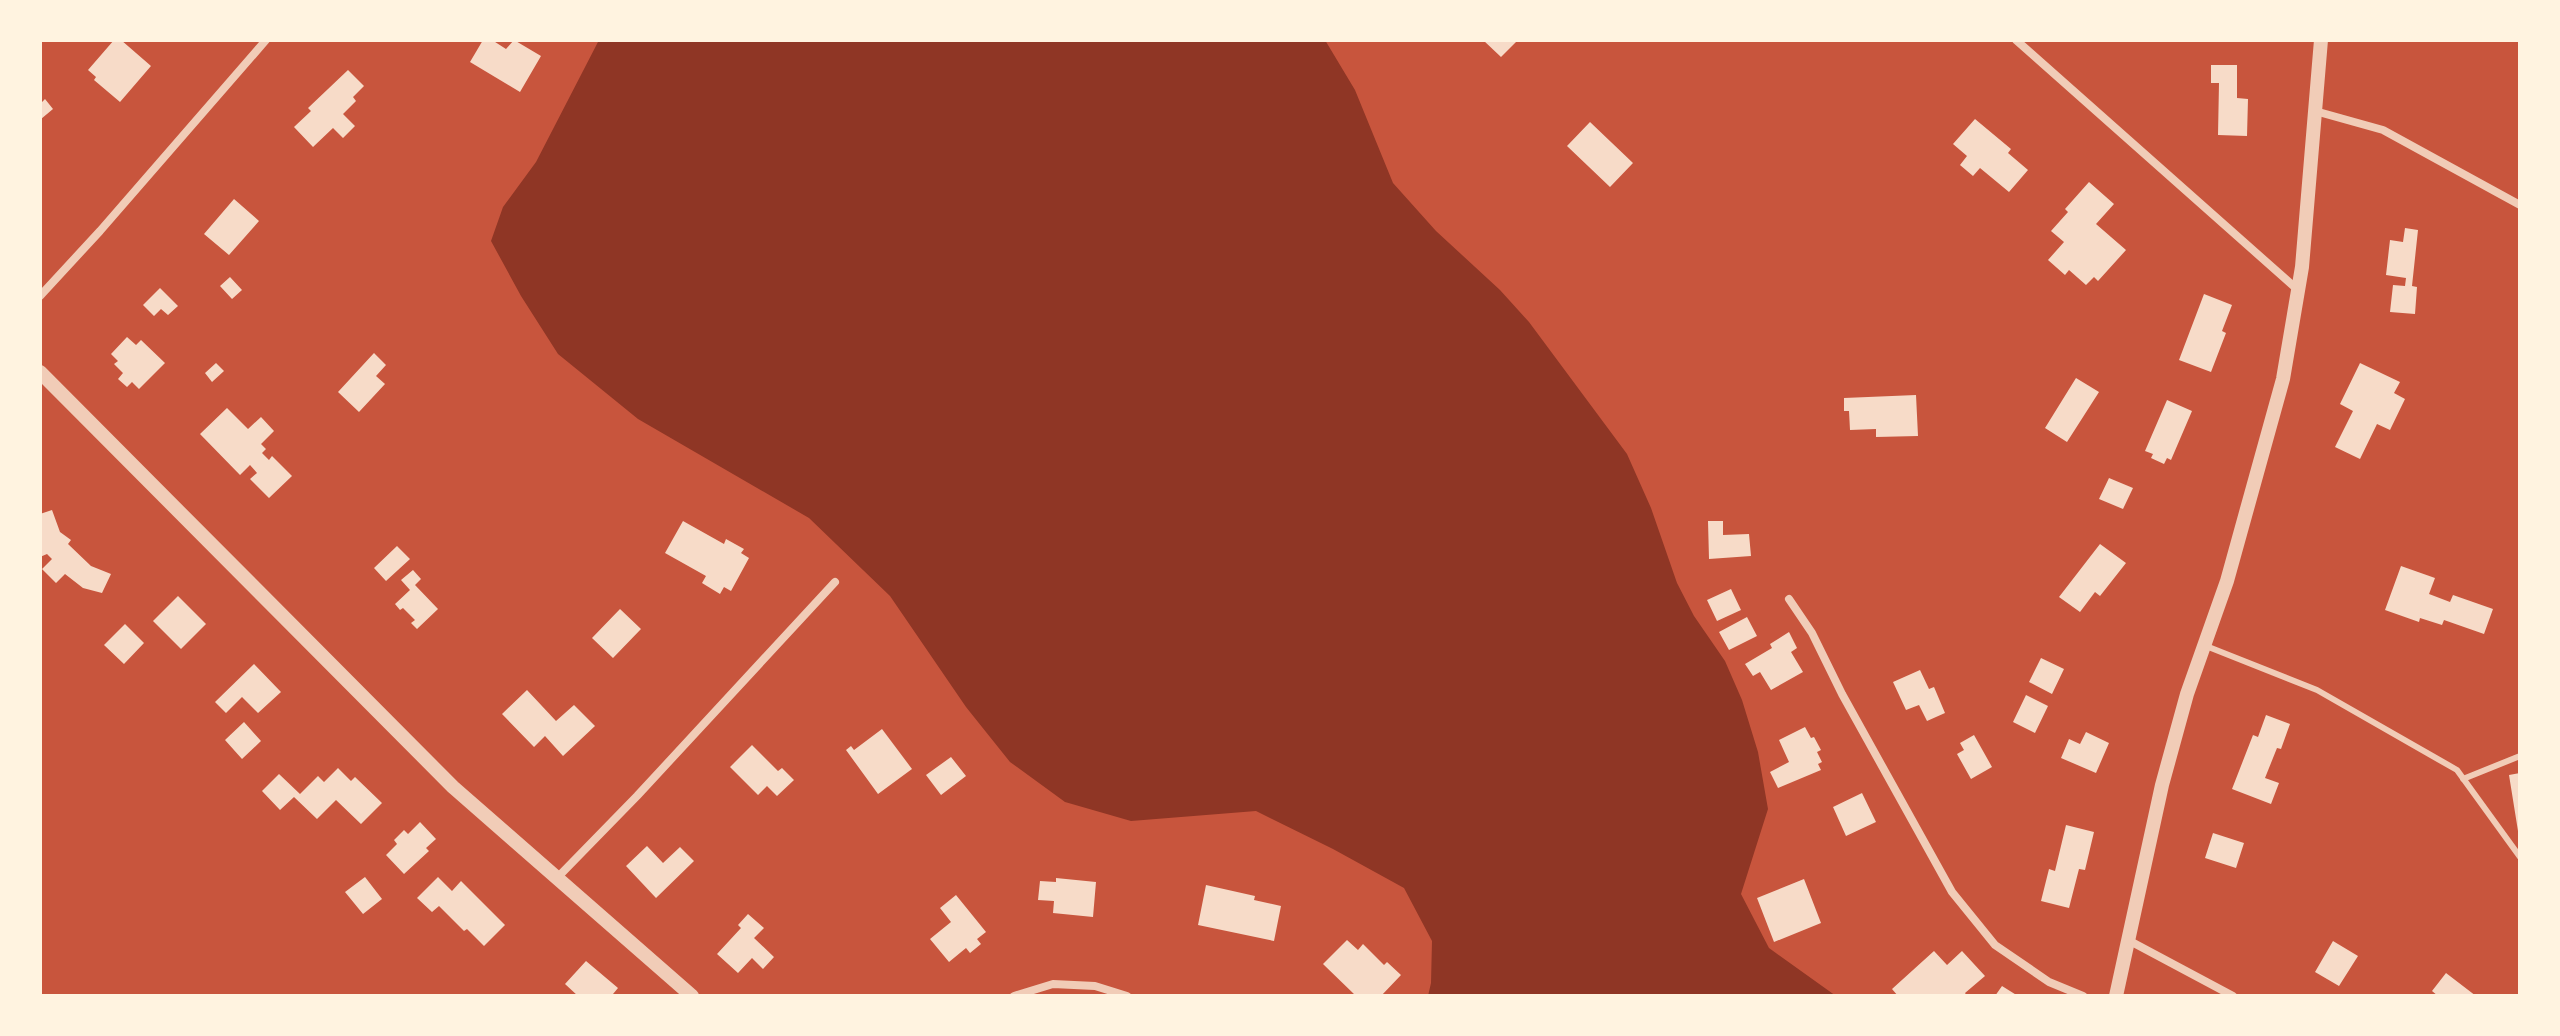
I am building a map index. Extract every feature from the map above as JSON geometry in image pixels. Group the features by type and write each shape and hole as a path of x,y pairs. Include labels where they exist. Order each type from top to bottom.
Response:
{"street":[{"path":"40,296 266,40"},
{"path":"2016,40 2298,290"},
{"path":"2116,996 2162,785 2187,694 2227,581 2279,394 2298,290 2321,40"},
{"path":"2315,111 2383,130 2520,205"},
{"path":"40,372 453,787 692,996"},
{"path":"557,878 835,582"},
{"path":"1789,599 1812,633 1842,694 1952,892 1995,945 2049,982 2083,996"},
{"path":"2128,940 2233,996"},
{"path":"1014,996 1053,984 1095,986 1127,996"}],"lane":[{"path":"2204,645 2317,690 2457,770 2520,857"},
{"path":"2463,779 2520,756"},
{"path":"2512,847 2520,846"}],"shaded area":[{"path":"599,40 1325,40 1355,90 1393,183 1436,231 1500,290 1529,322 1627,454 1651,508 1677,583 1694,616 1725,661 1742,700 1758,752 1768,809 1741,894 1769,948 1836,996 1428,996 1432,941 1404,888 1256,811 1131,821 1065,802 1010,762 966,707 890,596 809,518 638,419 558,354 521,296 491,241 503,207 536,162"}],"building":[{"path":"114,40 121,40 151,66 120,102 94,80 96,77 88,70"},
{"path":"483,40 492,40 506,49 514,40 541,56 520,92 470,62"},
{"path":"1483,40 1518,40 1501,57"},
{"path":"2211,65 2237,65 2237,98 2248,99 2247,136 2218,135 2219,83 2211,83"},
{"path":"348,70 364,86 353,97 356,101 343,114 355,126 343,138 333,128 313,147 294,127 311,111 308,108"},
{"path":"45,99 53,109 41,119 40,104"},
{"path":"1975,119 2011,149 2008,153 2028,170 2009,192 1980,168 1973,176 1960,165 1967,156 1953,144"},
{"path":"1590,122 1633,163 1610,187 1567,146"},
{"path":"2089,182 2114,204 2096,224 2126,250 2098,281 2094,277 2086,285 2069,270 2065,275 2048,260 2064,242 2051,231 2068,212 2065,209"},
{"path":"234,199 259,221 229,255 204,234"},
{"path":"2405,228 2418,230 2412,286 2417,287 2415,314 2390,312 2393,285 2405,286 2406,278 2386,275 2390,240 2403,242"},
{"path":"230,277 242,290 232,299 220,286"},
{"path":"160,288 178,306 168,315 161,309 154,316 143,305"},
{"path":"2204,294 2232,305 2222,331 2226,333 2211,372 2179,360"},
{"path":"127,337 136,345 141,340 165,363 139,389 132,382 127,387 118,379 123,373 114,364 118,361 111,354"},
{"path":"374,353 386,365 376,376 385,384 359,412 338,392"},
{"path":"216,363 224,371 212,382 205,373"},
{"path":"2360,363 2400,382 2394,393 2405,399 2390,430 2377,424 2360,459 2335,447 2353,411 2340,404"},
{"path":"2076,378 2099,392 2067,442 2045,428"},
{"path":"1916,395 1918,436 1876,437 1876,429 1850,430 1849,411 1844,411 1844,398"},
{"path":"2167,400 2192,411 2171,460 2167,458 2164,464 2145,451"},
{"path":"227,408 248,429 261,417 274,431 261,444 266,449 262,453 269,460 272,456 292,476 269,498 250,479 257,473 250,465 240,475 200,434"},
{"path":"2109,478 2133,488 2123,509 2099,499"},
{"path":"52,510 60,532 71,540 68,544 91,566 111,574 102,593 83,588 65,574 56,583 42,569 52,559 47,554 40,557 40,514"},
{"path":"683,521 724,544 726,539 744,549 741,553 749,558 731,591 724,587 720,594 702,583 706,576 665,553"},
{"path":"1708,521 1723,521 1723,535 1749,534 1751,556 1709,559"},
{"path":"2100,544 2126,563 2100,596 2095,592 2080,612 2059,597"},
{"path":"397,546 410,559 386,581 374,568"},
{"path":"2401,566 2435,578 2429,594 2450,602 2453,595 2493,609 2484,634 2444,620 2442,625 2420,618 2419,622 2385,610"},
{"path":"413,570 421,579 415,585 438,609 417,629 411,623 415,620 395,604 410,590 401,580"},
{"path":"1731,589 1741,610 1717,621 1707,600"},
{"path":"178,596 206,624 181,649 153,621"},
{"path":"620,609 641,629 613,658 592,638"},
{"path":"1747,617 1757,636 1729,650 1719,632"},
{"path":"125,624 144,643 124,664 104,645"},
{"path":"1789,632 1797,648 1791,652 1803,672 1771,690 1760,672 1753,676 1745,664 1772,648 1770,644"},
{"path":"2041,658 2064,669 2052,694 2029,682"},
{"path":"254,664 281,692 258,713 242,697 226,713 215,702"},
{"path":"1920,670 1929,689 1934,687 1945,713 1927,721 1919,705 1906,710 1893,682"},
{"path":"527,690 556,721 574,705 595,726 563,756 545,736 534,747 502,714"},
{"path":"2026,695 2048,706 2035,733 2013,722"},
{"path":"2266,715 2290,724 2265,778 2279,783 2271,804 2232,789 2253,735 2258,737"},
{"path":"244,722 261,741 242,759 225,740"},
{"path":"1805,727 1821,750 1817,752 1822,762 1818,764 1821,770 1778,788 1770,772 1789,762 1779,740"},
{"path":"882,729 912,769 878,794 846,750 851,746 854,750"},
{"path":"2086,732 2109,743 2096,773 2061,758 2069,739 2080,744"},
{"path":"1974,735 1992,767 1971,779 1957,754 1964,750 1960,743"},
{"path":"752,745 778,771 782,768 794,780 777,796 767,786 758,795 730,767"},
{"path":"951,757 966,776 941,795 926,775"},
{"path":"338,768 351,781 355,777 382,803 361,824 336,800 317,819 294,797 280,810 262,791 279,774 300,794 318,776 324,782"},
{"path":"2520,773 2520,831 2518,831 2509,775"},
{"path":"1862,793 1876,822 1846,836 1833,807"},
{"path":"420,822 436,839 426,848 429,851 404,874 386,855 397,844 394,840 404,830 408,834"},
{"path":"2066,825 2094,832 2085,870 2079,869 2069,908 2041,901 2049,869 2055,871"},
{"path":"2213,833 2244,843 2236,868 2205,858"},
{"path":"647,846 663,863 680,847 694,861 656,898 626,866"},
{"path":"365,877 382,899 363,914 345,892"},
{"path":"438,877 452,891 461,881 505,925 484,946 439,906 432,912 417,898"},
{"path":"1056,878 1096,882 1093,917 1053,913 1054,901 1038,900 1040,881 1056,882"},
{"path":"1804,879 1821,923 1774,942 1757,898"},
{"path":"1206,885 1255,896 1254,900 1281,906 1274,941 1198,925"},
{"path":"956,895 986,932 977,939 981,944 970,953 966,948 949,962 930,939 951,922 940,908"},
{"path":"748,914 764,928 754,938 774,957 763,969 752,958 738,973 717,954 741,928 738,925"},
{"path":"1347,940 1358,950 1363,944 1384,965 1387,962 1401,975 1381,996 1356,996 1323,964"},
{"path":"2333,941 2358,956 2339,986 2315,972"},
{"path":"1934,951 1947,965 1962,951 1985,976 1965,993 1967,996 1898,996 1892,989"},
{"path":"586,961 618,988 613,994 615,996 578,996 565,984"},
{"path":"2446,973 2476,996 2438,996 2432,991"},
{"path":"2002,986 2018,996 1995,996"}]}
